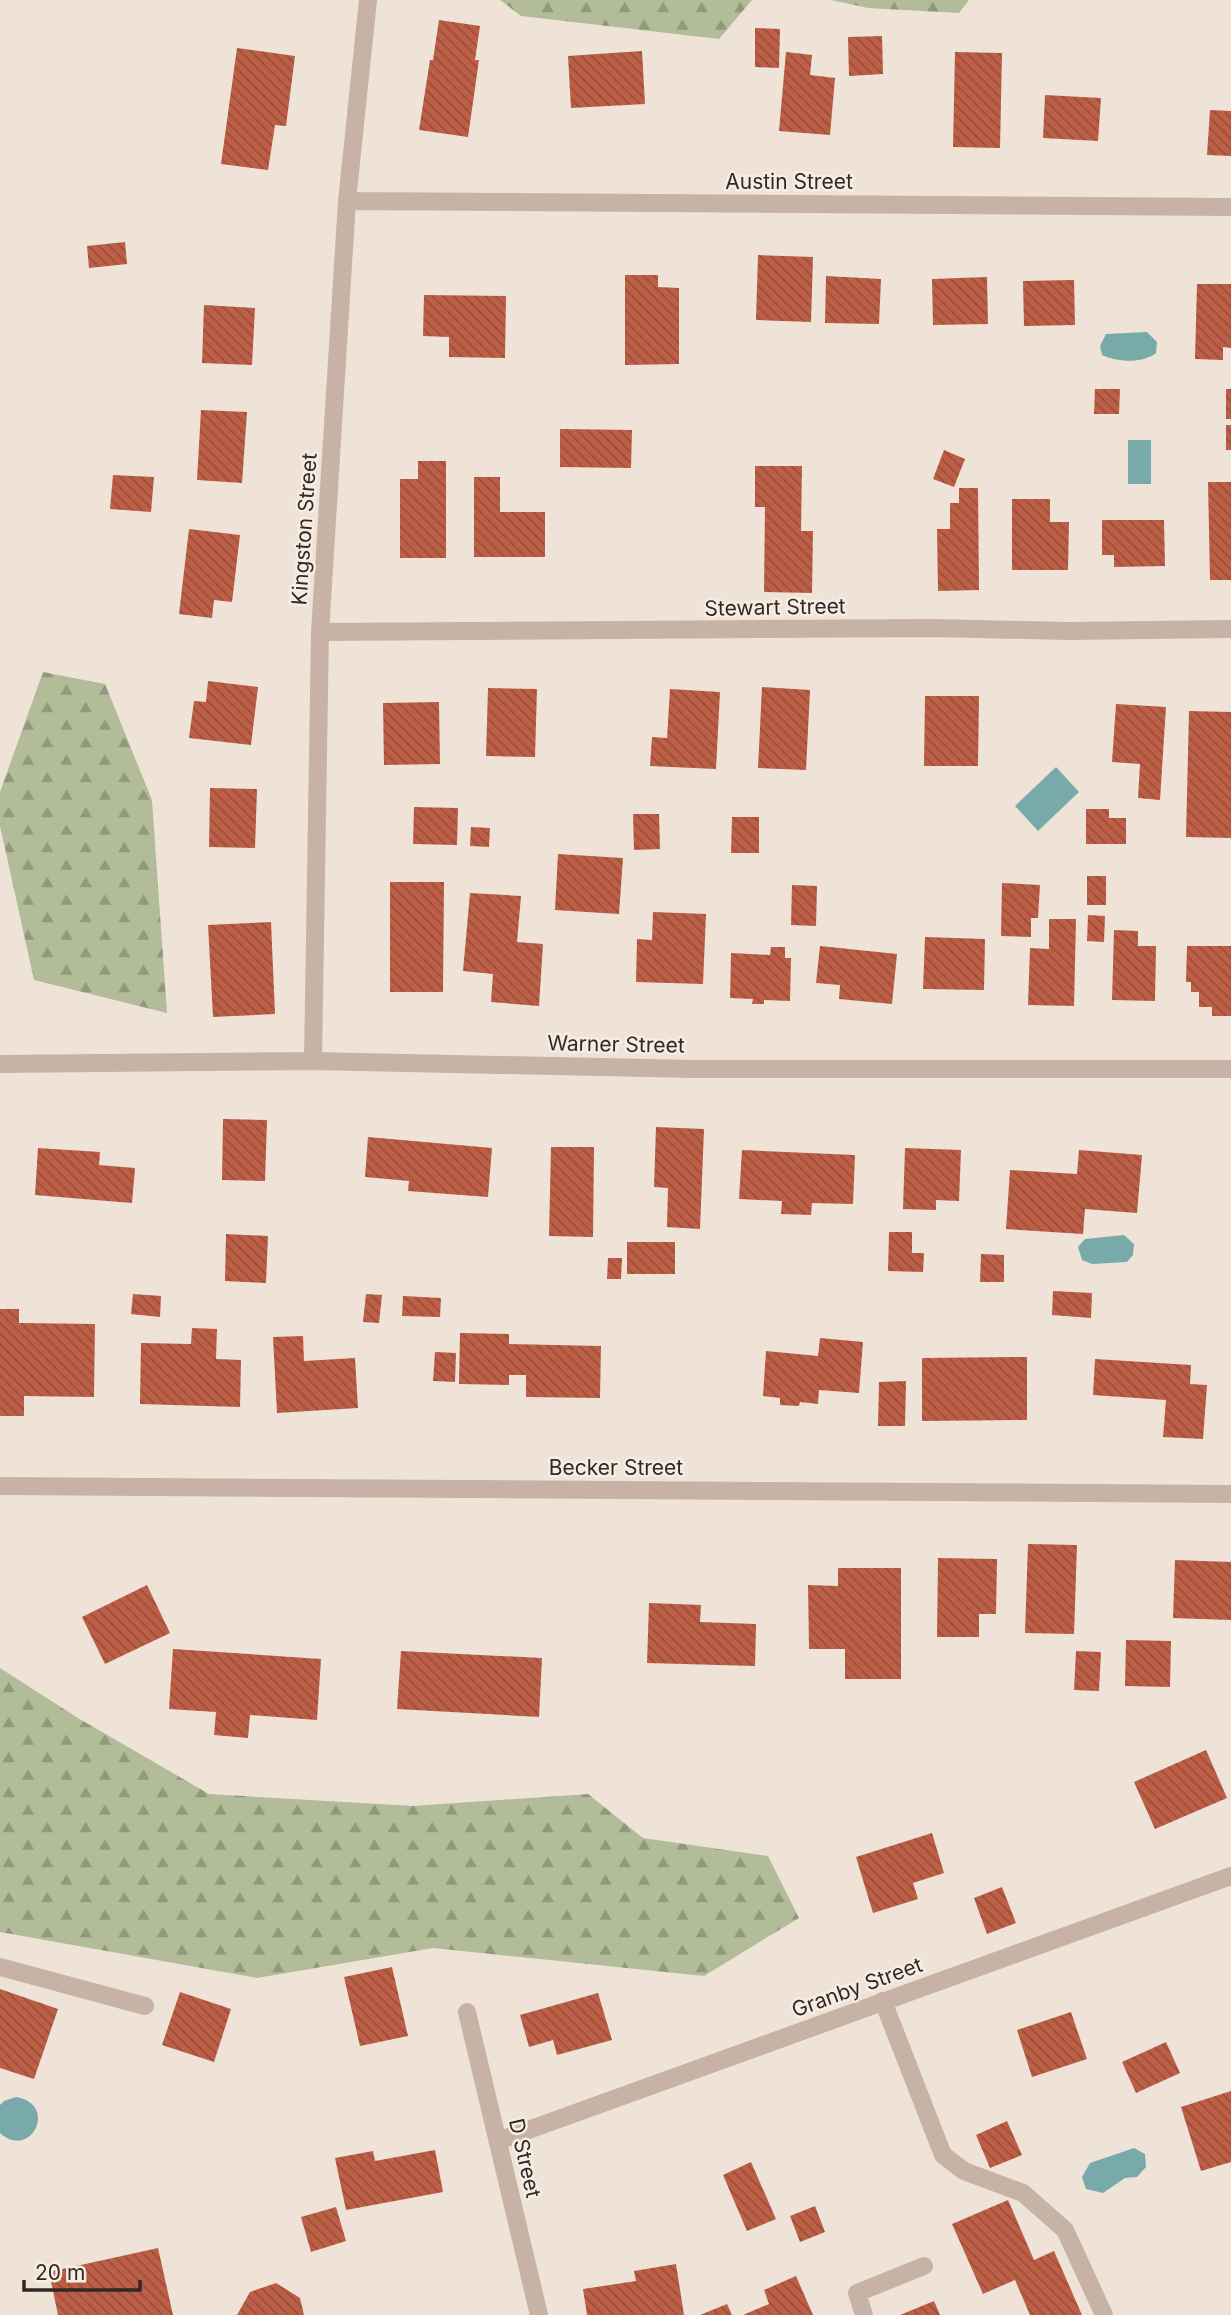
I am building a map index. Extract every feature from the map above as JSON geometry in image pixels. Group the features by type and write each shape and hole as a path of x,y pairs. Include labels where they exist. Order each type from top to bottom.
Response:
{"street":[{"name":"Kingston Street","path":"313,1061 320,632 347,201 368,0"},
{"name":"Austin Street","path":"347,201 1231,207"},
{"name":"Stewart Street","path":"320,632 1231,629"},
{"name":"Warner Street","path":"0,1064 313,1061 694,1069 1231,1069"},
{"name":"Becker Street","path":"0,1486 1231,1494"},
{"name":"Granby Street","path":"498,2141 1231,1876"},
{"path":"0,1967 145,2006"},
{"path":"883,2001 943,2155 964,2171 1023,2193 1065,2230 1104,2315"},
{"name":"D Street","path":"467,2011 539,2315"},
{"path":"864,2315 857,2293 924,2266"}],"green space":[{"path":"500,0 752,0 719,39 521,16"},
{"path":"831,0 969,0 959,13 868,8"},
{"path":"43,672 105,684 152,800 167,1013 34,980 0,826 0,792"},
{"path":"0,1668 78,1718 209,1794 413,1806 588,1794 643,1838 768,1856 799,1918 704,1976 433,1948 257,1978 0,1932"}],"water":[{"path":"1147,332 1157,342 1156,353 1150,357 1129,361 1102,355 1100,346 1106,334"},
{"path":"1128,440 1151,440 1151,484 1128,484"},
{"path":"1056,767 1079,792 1038,831 1015,806"},
{"path":"1124,1235 1134,1244 1133,1255 1127,1262 1092,1264 1082,1260 1078,1247 1085,1239"},
{"path":"16,2097 29,2102 36,2110 38,2119 30,2136 22,2140 11,2140 0,2133 0,2105"},
{"path":"1134,2148 1145,2154 1146,2167 1137,2177 1125,2178 1103,2193 1086,2189 1082,2177 1090,2163"}],"building":[{"path":"439,20 480,26 475,60 479,60 468,137 419,130"},
{"path":"755,28 780,29 779,68 755,67"},
{"path":"882,36 883,74 849,76 848,37"},
{"path":"237,48 295,56 286,126 275,125 268,170 221,164"},
{"path":"642,51 645,104 571,108 568,56"},
{"path":"786,52 812,55 810,75 835,78 830,135 779,131"},
{"path":"955,52 1002,53 1000,148 953,147"},
{"path":"1045,95 1101,98 1098,141 1043,138"},
{"path":"1210,110 1231,111 1231,156 1207,155"},
{"path":"125,242 127,264 89,268 87,246"},
{"path":"758,255 813,257 811,322 756,320"},
{"path":"625,275 658,275 658,287 679,288 679,364 625,365"},
{"path":"826,276 881,279 879,324 825,323"},
{"path":"987,277 988,324 933,325 932,279"},
{"path":"1074,280 1075,325 1024,326 1023,281"},
{"path":"1197,284 1231,284 1231,348 1223,347 1223,360 1195,359"},
{"path":"424,295 506,296 505,358 449,357 449,337 423,336"},
{"path":"204,305 255,308 252,365 202,363"},
{"path":"1095,389 1120,389 1119,414 1094,414"},
{"path":"1226,389 1231,389 1231,419 1226,419"},
{"path":"201,410 247,412 242,483 197,480"},
{"path":"1226,425 1231,425 1231,450 1226,450"},
{"path":"560,429 632,430 631,468 560,467"},
{"path":"944,450 965,459 954,487 933,479"},
{"path":"418,461 446,461 446,558 400,558 400,479 418,479"},
{"path":"755,466 802,466 801,531 813,531 812,593 764,592 765,507 755,507"},
{"path":"113,475 154,477 151,512 110,509"},
{"path":"474,477 500,477 500,512 545,512 545,557 474,557"},
{"path":"1208,482 1231,482 1231,580 1210,580"},
{"path":"959,488 978,488 979,590 938,591 937,529 950,529 950,503 959,503"},
{"path":"1012,499 1050,499 1050,522 1069,522 1068,570 1012,570"},
{"path":"1102,520 1164,520 1165,566 1114,567 1114,555 1102,555"},
{"path":"189,529 240,535 232,602 214,600 212,618 179,614"},
{"path":"208,681 258,687 251,745 189,738 194,701 206,702"},
{"path":"762,687 810,690 806,770 758,768"},
{"path":"488,688 537,689 535,757 486,756"},
{"path":"670,689 720,692 716,769 650,766 652,737 667,738"},
{"path":"925,696 979,696 978,766 924,766"},
{"path":"439,702 440,764 384,765 383,703"},
{"path":"1116,704 1166,707 1160,800 1138,798 1140,764 1112,762"},
{"path":"1189,711 1231,712 1231,838 1186,837"},
{"path":"210,788 257,789 255,848 209,847"},
{"path":"414,807 458,808 457,845 413,844"},
{"path":"1086,809 1109,809 1109,818 1126,818 1126,844 1086,844"},
{"path":"633,814 659,814 660,849 634,850"},
{"path":"732,817 759,817 759,853 731,853"},
{"path":"471,827 490,828 489,847 470,846"},
{"path":"558,854 623,858 619,914 555,910"},
{"path":"1087,876 1106,876 1106,905 1087,905"},
{"path":"390,882 444,882 443,992 390,992"},
{"path":"1002,883 1040,885 1038,918 1031,918 1031,937 1001,936"},
{"path":"792,885 817,886 816,926 791,925"},
{"path":"470,893 521,896 517,942 543,944 539,1006 491,1002 493,974 463,971"},
{"path":"653,912 706,914 703,984 636,982 637,939 652,940"},
{"path":"1088,915 1105,916 1104,942 1087,941"},
{"path":"1049,919 1076,919 1074,1006 1028,1005 1030,948 1049,949"},
{"path":"271,922 275,1014 213,1017 208,925"},
{"path":"1114,930 1138,931 1138,946 1156,946 1155,1001 1112,1000"},
{"path":"925,937 985,939 984,990 923,989"},
{"path":"820,946 897,954 892,1004 839,999 840,985 816,983"},
{"path":"1187,946 1231,946 1231,1016 1212,1016 1212,1007 1199,1007 1199,992 1191,992 1191,982 1186,982"},
{"path":"771,947 785,947 785,958 791,958 790,1001 764,1000 764,1004 752,1004 753,999 730,998 731,953 770,955"},
{"path":"223,1119 267,1120 265,1181 222,1180"},
{"path":"656,1127 704,1129 700,1229 667,1227 668,1188 654,1187"},
{"path":"368,1137 492,1148 488,1197 408,1191 409,1181 365,1177"},
{"path":"551,1147 594,1147 593,1237 549,1236"},
{"path":"38,1148 100,1152 99,1165 135,1168 132,1203 35,1195"},
{"path":"905,1148 961,1150 959,1201 936,1200 936,1210 903,1209"},
{"path":"742,1150 855,1155 853,1204 812,1203 811,1215 781,1214 782,1201 739,1199"},
{"path":"1079,1150 1142,1155 1137,1213 1085,1209 1083,1234 1006,1229 1010,1170 1077,1174"},
{"path":"889,1232 912,1232 912,1253 924,1253 923,1272 888,1271"},
{"path":"226,1234 268,1236 266,1283 225,1281"},
{"path":"627,1242 675,1242 675,1274 627,1274"},
{"path":"981,1254 1004,1255 1004,1282 980,1282"},
{"path":"608,1258 622,1258 621,1279 607,1279"},
{"path":"1053,1291 1092,1293 1091,1318 1052,1315"},
{"path":"133,1294 161,1296 160,1317 131,1314"},
{"path":"366,1294 382,1295 379,1323 363,1322"},
{"path":"403,1296 441,1298 440,1317 402,1316"},
{"path":"0,1309 19,1309 19,1323 95,1324 94,1397 24,1396 24,1416 0,1416"},
{"path":"192,1328 217,1329 216,1359 241,1360 240,1407 140,1404 141,1343 191,1344"},
{"path":"460,1333 509,1334 509,1344 601,1346 600,1398 526,1397 526,1375 509,1375 509,1385 459,1384"},
{"path":"303,1336 304,1361 355,1358 358,1408 277,1413 273,1337"},
{"path":"820,1338 863,1342 859,1393 819,1390 818,1404 800,1402 799,1406 780,1405 780,1398 763,1396 766,1351 818,1356"},
{"path":"435,1352 456,1353 455,1382 433,1381"},
{"path":"1027,1357 1027,1420 922,1421 922,1358"},
{"path":"1095,1359 1191,1365 1190,1384 1207,1385 1203,1439 1163,1437 1166,1400 1093,1395"},
{"path":"906,1381 905,1426 878,1426 879,1382"},
{"path":"1028,1544 1077,1545 1074,1634 1025,1633"},
{"path":"938,1558 997,1559 996,1614 979,1614 979,1637 937,1637"},
{"path":"1175,1560 1231,1562 1231,1620 1173,1618"},
{"path":"838,1568 901,1568 901,1679 845,1679 845,1649 809,1649 808,1585 838,1586"},
{"path":"147,1585 170,1633 105,1664 82,1617"},
{"path":"649,1603 701,1605 700,1622 756,1624 755,1666 647,1663"},
{"path":"1126,1640 1171,1641 1170,1687 1125,1686"},
{"path":"173,1649 321,1659 317,1720 250,1715 248,1738 214,1735 216,1712 169,1709"},
{"path":"401,1651 542,1658 539,1717 397,1709"},
{"path":"1076,1651 1101,1652 1099,1691 1074,1690"},
{"path":"1206,1750 1227,1798 1155,1829 1134,1782"},
{"path":"932,1833 944,1873 913,1883 918,1899 873,1913 856,1857"},
{"path":"1002,1887 1016,1923 987,1934 974,1898"},
{"path":"392,1967 408,2036 360,2046 344,1977"},
{"path":"0,1989 58,2009 34,2079 0,2068"},
{"path":"180,1992 231,2009 214,2062 162,2045"},
{"path":"598,1993 612,2040 557,2055 553,2040 529,2047 520,2015"},
{"path":"1071,2012 1087,2059 1032,2077 1017,2030"},
{"path":"1166,2042 1180,2073 1136,2093 1122,2062"},
{"path":"1231,2091 1231,2162 1201,2171 1181,2107"},
{"path":"1007,2121 1022,2155 990,2168 976,2135"},
{"path":"435,2150 443,2192 346,2210 335,2158 373,2151 375,2161"},
{"path":"751,2162 776,2219 747,2231 723,2175"},
{"path":"1008,2200 1034,2260 1054,2251 1082,2315 1030,2315 1015,2280 983,2294 952,2224"},
{"path":"815,2206 825,2232 800,2242 790,2216"},
{"path":"336,2207 346,2241 311,2252 301,2217"},
{"path":"158,2248 173,2315 58,2315 49,2272"},
{"path":"676,2264 684,2315 587,2315 583,2289 636,2281 634,2271"},
{"path":"796,2276 813,2315 743,2315 769,2304 764,2290"},
{"path":"276,2283 300,2298 304,2315 237,2315 250,2292"},
{"path":"934,2301 940,2315 900,2315"},
{"path":"727,2304 732,2315 700,2315"}]}
